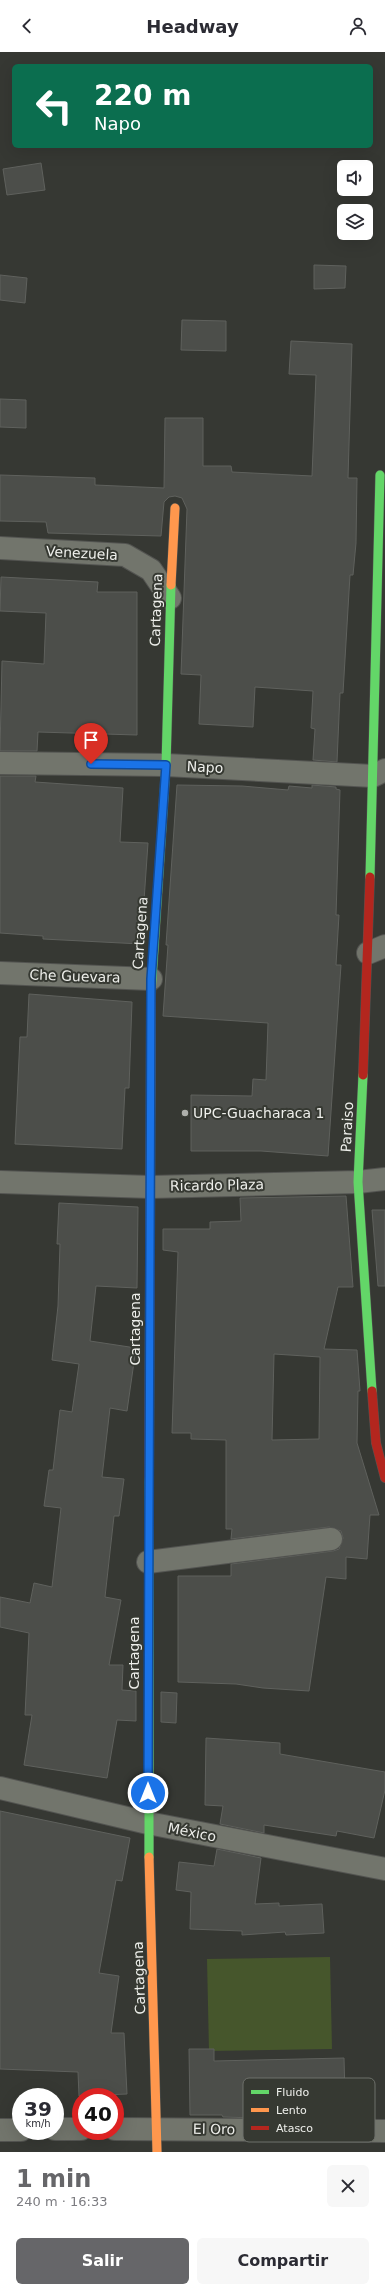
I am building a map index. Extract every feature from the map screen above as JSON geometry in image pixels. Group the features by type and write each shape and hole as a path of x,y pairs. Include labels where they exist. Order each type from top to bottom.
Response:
{"street":[{"name":"Paraiso","path":"380,475 377,950 358,1182 376,1443 385,1478"},
{"name":"Cartagena","path":"157,2152 148,1823 151,979 166,765 170,598 175,508"},
{"name":"Venezuela","path":"0,548 125,555 151,570 170,598"},
{"name":"Napo","path":"0,763 166,765 379,773"},
{"name":"Che Guevara","path":"0,973 151,979"},
{"name":"Ricardo Plaza","path":"0,1182 150,1187 358,1182 385,1179"},
{"path":"148,1562 331,1539"},
{"name":"México","path":"0,1788 148,1823 385,1869"},
{"name":"El Oro","path":"124,2129 243,2129"},
{"path":"0,2130 12,2130"},
{"name":"El Oro","path":"375,2131 385,2131"}],"green space":[{"path":"330,1957 332,2049 209,2051 207,1959"}],"building":[{"path":"41,163 45,190 7,195 3,169"},
{"path":"314,265 346,266 345,288 314,289"},
{"path":"0,275 27,278 25,303 0,300"},
{"path":"182,320 226,321 226,351 181,350"},
{"path":"291,341 352,344 348,478 357,478 356,543 353,575 350,575 343,693 340,693 337,762 313,760 315,729 311,728 313,691 255,687 253,727 199,724 201,675 181,674 187,509 182,498 175,496 169,497 164,502 161,536 48,533 46,522 0,521 0,475 95,478 95,485 164,488 165,418 203,418 203,466 231,466 232,472 312,476 316,375 289,374"},
{"path":"0,399 26,400 26,428 0,427"},
{"path":"1,577 98,582 97,592 137,592 137,735 38,732 37,751 0,751 2,661 44,664 46,613 0,611"},
{"path":"0,776 36,776 35,782 123,788 120,842 148,843 141,944 43,939 43,936 0,933"},
{"path":"177,785 242,786 288,790 289,786 312,788 312,785 336,787 336,789 340,790 336,915 339,915 336,965 341,965 328,1156 261,1151 191,1151 191,1095 252,1096 253,1079 266,1080 268,1023 163,1016 168,945 166,945"},
{"path":"29,994 132,1002 129,1088 125,1088 122,1149 15,1144 20,1037 27,1037"},
{"path":"346,1196 353,1287 338,1287 324,1349 357,1350 360,1391 358,1391 357,1443 379,1515 370,1515 367,1559 346,1557 346,1579 326,1577 309,1691 263,1688 236,1684 178,1682 178,1576 231,1576 231,1564 333,1551 339,1549 343,1538 341,1531 329,1527 231,1539 232,1529 226,1529 226,1440 191,1439 191,1433 172,1433 178,1252 163,1250 163,1229 210,1229 210,1222 241,1221 240,1198","holes":["274,1354 320,1357 319,1439 272,1440"]},
{"path":"59,1203 138,1207 137,1288 96,1286 90,1341 136,1348 127,1411 110,1408 102,1477 124,1479 119,1516 114,1516 105,1597 121,1600 109,1665 123,1665 122,1690 136,1691 136,1721 117,1720 107,1778 24,1765 32,1715 25,1715 29,1633 0,1627 0,1597 30,1603 34,1583 52,1587 61,1508 44,1506 49,1470 53,1470 60,1410 72,1412 79,1364 52,1360 58,1306 60,1244 57,1244"},
{"path":"372,1210 385,1210 385,1286 378,1286"},
{"path":"161,1692 177,1693 176,1723 161,1722"},
{"path":"206,1738 280,1743 280,1754 385,1772 385,1790 374,1838 337,1831 336,1836 264,1825 264,1833 220,1824 223,1806 205,1805"},
{"path":"0,1811 130,1838 122,1881 116,1880 99,1973 119,1976 111,2033 124,2033 127,2094 124,2094 124,2088 79,2088 78,2072 0,2069"},
{"path":"217,1849 261,1858 255,1904 279,1903 279,1906 322,1904 324,1933 286,1935 285,1932 242,1935 242,1931 190,1929 191,1892 176,1890 179,1862 214,1866"},
{"path":"189,2049 214,2049 214,2061 344,2058 345,2078 243,2078 243,2118 223,2117 222,2115 190,2115"}],"traffic: fast":[{"path":"370,877 380,475"},
{"path":"151,994 166,765 171,585"},
{"path":"363,1075 358,1182 372,1391"},
{"path":"149,1479 149,1857"}],"traffic: slow":[{"path":"171,585 175,508"},
{"path":"150,1257 151,994"},
{"path":"149,1857 157,2152"}],"traffic: jam":[{"path":"363,1075 370,877"},
{"path":"149,1479 150,1257"},
{"path":"372,1391 376,1443 385,1478"}],"place":[{"name":"UPC-Guacharaca 1","path":"185,1113"}],"route":[{"path":"91,764 166,765 151,979 148,1793"}]}
